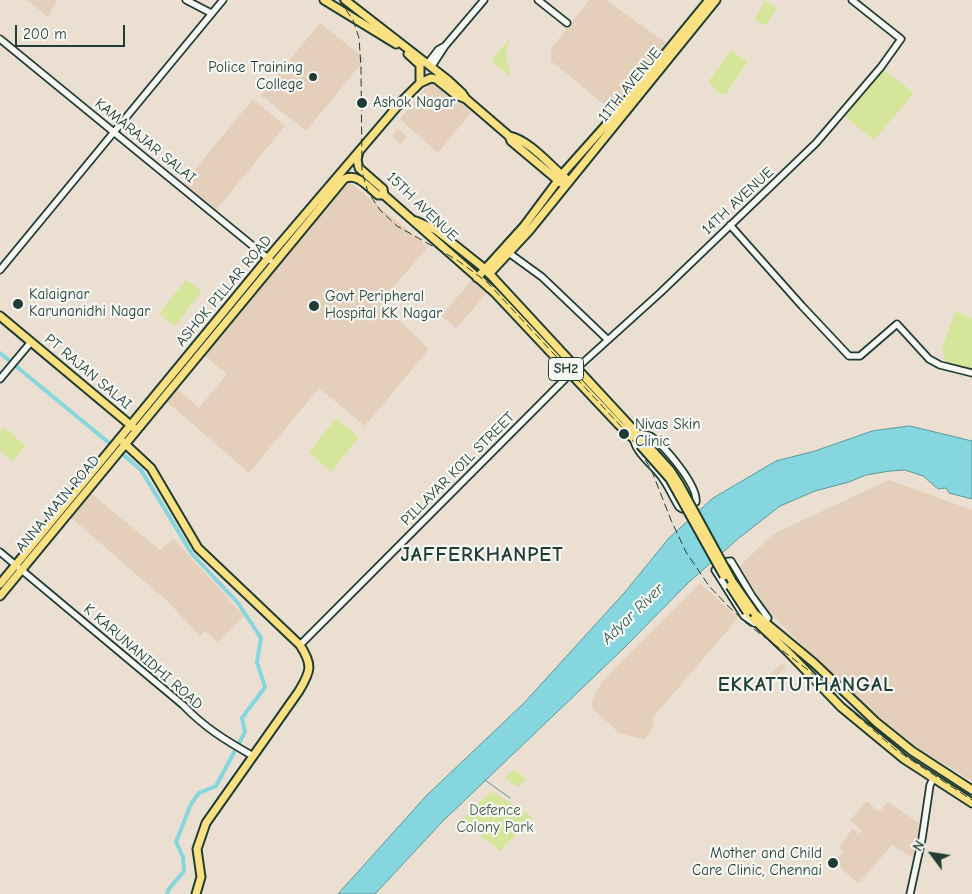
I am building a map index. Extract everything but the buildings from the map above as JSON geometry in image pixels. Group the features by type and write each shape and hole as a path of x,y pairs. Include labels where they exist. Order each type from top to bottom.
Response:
{"main road":[{"path":"324,0 391,41 413,57 420,65 420,84 431,78 436,79 456,95 466,99"},
{"path":"345,0 430,64 462,93 466,99 509,136 511,141 561,174 567,183"},
{"name":"11TH AVENUE","path":"526,228 561,174 614,116 708,0"},
{"name":"11TH AVENUE","path":"526,228 567,183 716,0"},
{"name":"ASHOK PILLAR ROAD","path":"132,429 316,208 400,102 420,84"},
{"name":"15TH AVENUE","path":"359,152 357,160 359,168 383,189 384,195 478,278"},
{"path":"342,176 356,177 378,195 384,195"},
{"path":"409,218 436,230 487,272"},
{"path":"478,278 508,253 526,228"},
{"path":"487,272 526,228"},
{"name":"SH2","path":"487,272 578,368 670,479 726,580 761,624 841,707 904,759 972,803"},
{"name":"SH2","path":"478,278 494,292 618,424 634,435"},
{"name":"PT RAJAN SALAI","path":"0,316 132,429"},
{"name":"PT RAJAN SALAI","path":"0,321 30,343"},
{"name":"ANNA MAIN ROAD","path":"0,584 18,567 132,429"},
{"path":"118,446 151,468 198,548 300,645 309,661 308,677 206,823 197,850 201,877 196,894"},
{"name":"ANNA MAIN ROAD","path":"0,596 18,567"},
{"name":"SH2","path":"761,624 814,663 904,746 972,790"}],"street":[{"path":"186,0 211,14"},
{"path":"0,270 223,0"},
{"path":"430,64 438,50 445,46 484,0"},
{"path":"538,0 567,23"},
{"name":"14TH AVENUE","path":"578,368 816,143 881,66 901,39 852,0"},
{"name":"KAMARAJAR SALAI","path":"0,39 271,261"},
{"path":"730,226 849,356 860,356 897,324 929,359 940,365 972,373"},
{"path":"508,253 542,277 608,340"},
{"path":"0,379 30,343"},
{"name":"PILLAYAR KOIL STREET","path":"300,645 570,374"},
{"path":"634,435 650,436 668,452 693,488 696,502 682,509 679,507 663,478 641,455 634,444 634,435"},
{"name":"K KARUNANIDHI ROAD","path":"0,552 176,699 199,722 215,734 255,754"},
{"path":"731,561 768,618 761,624 744,616 721,580 715,570 722,562 731,561"},
{"path":"910,894 922,839 930,785 933,779"}],"shaded area":[{"path":"27,0 57,0 48,17"},
{"path":"589,0 606,0 666,43 611,110 551,61 551,49"},
{"name":"Police Training College","path":"320,23 365,59 306,131 261,95"},
{"path":"429,84 439,84 472,111 438,153 400,119"},
{"path":"253,99 285,126 216,210 183,184"},
{"path":"398,129 407,136 401,144 392,136"},
{"name":"Govt Peripheral Hospital KK Nagar","path":"348,181 428,247 380,302 429,349 365,426 319,388 249,473 166,401 177,389 199,408 227,374 204,355"},
{"path":"472,280 487,293 456,328 441,316"},
{"path":"889,480 972,510 972,781 913,746 833,676 767,610 739,567 773,534"},
{"path":"88,491 160,550 174,539 244,616 218,642 205,631 200,636 167,601 68,515"},
{"path":"700,583 738,618 654,716 652,730 644,740 619,733 592,708 592,700 600,685"},
{"path":"782,663 786,667 772,681 768,676"},
{"path":"867,801 879,812 888,802 920,824 913,858 892,845 858,884 841,868 837,860 843,851 839,847 853,828 858,834 862,831 850,820"}],"green space":[{"path":"765,1 777,8 766,26 754,19"},
{"path":"509,39 506,55 511,77 493,63 493,59"},
{"path":"731,51 748,61 727,93 720,94 708,82"},
{"path":"883,69 914,93 874,140 844,116"},
{"path":"186,280 202,291 175,326 159,313"},
{"path":"956,311 972,319 972,368 946,363 942,347"},
{"path":"336,418 359,437 331,472 309,452"},
{"path":"4,427 26,446 13,461 0,450 0,432"},
{"path":"514,769 526,779 518,787 505,778"},
{"name":"Defence Colony Park","path":"491,791 533,817 500,851 461,820"}],"water":[{"name":"Adyar River","path":"910,426 972,441 972,499 949,493 946,488 938,489 923,476 905,470 866,475 849,482 815,491 780,506 739,538 689,582 623,649 443,821 375,894 338,894 426,796 524,703 625,592 669,538 713,498 776,461 815,451 872,431"}],"waterway":[{"path":"0,353 114,447"},
{"path":"119,451 141,470 192,554 238,603 261,638 257,662 265,687 242,718 245,732 216,786 199,793 191,804 176,842 183,857 184,871 168,890 167,894"},
{"path":"485,780 510,798"}],"railway":[{"path":"339,0 353,20 359,38 362,172 368,192 380,210 397,226 457,260 487,282 630,436 651,469 686,552 709,586 729,607 746,623 808,670 896,750 972,800"}],"place":[{"name":"Police Training College","path":"313,77"},
{"name":"Ashok Nagar","path":"362,103"},
{"name":"Kalaignar Karunanidhi Nagar","path":"18,304"},
{"name":"Govt Peripheral Hospital KK Nagar","path":"314,306"},
{"name":"Nivas Skin Clinic","path":"624,434"},
{"name":"Mother and Child Care Clinic, Chennai","path":"833,863"}],"district":[{"name":"JAFFERKHANPET","path":"482,555"},
{"name":"EKKATTUTHANGAL","path":"806,685"}]}
